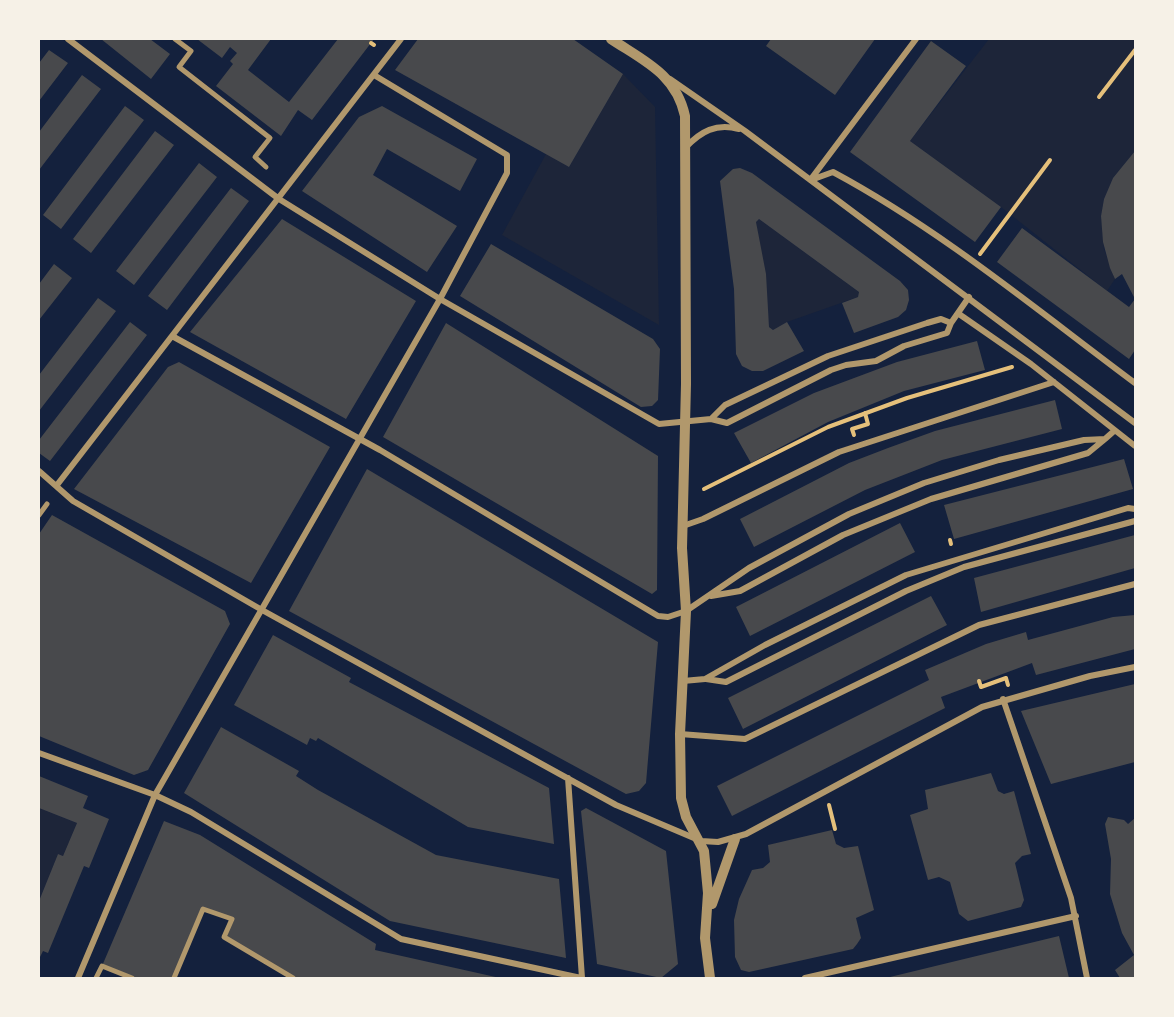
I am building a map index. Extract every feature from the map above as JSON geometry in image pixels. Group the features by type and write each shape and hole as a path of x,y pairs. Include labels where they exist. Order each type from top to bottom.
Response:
{"street":[{"path":"68,39 279,199 440,298 659,424 711,419 727,423 831,370 846,365 876,361 904,345 946,333 969,297"},
{"path":"175,39 190,51 179,67 270,138 255,158 266,167"},
{"path":"57,485 401,39"},
{"path":"611,39 745,131 1135,423"},
{"path":"811,180 916,39"},
{"path":"78,978 154,795 440,298 507,173 507,154 375,75"},
{"path":"667,77 681,99 685,116 683,526 686,611 680,734 681,798 686,817 701,842 707,872 705,938 710,978"},
{"path":"684,148 706,129 726,126 745,131"},
{"path":"811,180 833,172 874,195 991,276 1135,383"},
{"path":"959,314 1054,382 1135,446"},
{"path":"711,419 725,405 828,356 941,319 951,323"},
{"path":"172,336 358,439 658,616 668,617 686,611 749,568 849,514 924,483 999,460 1084,440 1105,440"},
{"path":"683,526 703,519 839,452 1054,382"},
{"path":"710,596 740,591 843,535 931,499 1088,453 1114,431"},
{"path":"39,471 73,501 262,610 616,805 701,842 741,836 920,738 982,707 1003,699 1090,676 1135,667"},
{"path":"39,515 47,504"},
{"path":"705,679 765,645 906,575 1128,508 1135,509"},
{"path":"683,681 705,679 726,681 906,591 964,567 1135,521"},
{"path":"680,734 745,739 979,625 1135,584"},
{"path":"1003,699 1015,727 1076,916 1087,978"},
{"path":"39,753 154,795 190,812 401,939 581,978 568,778"},
{"path":"706,922 741,836"},
{"path":"174,978 204,909 232,919 224,936 293,978"},
{"path":"805,978 1076,916"},
{"path":"96,978 102,966 132,978"}],"path":[{"path":"1099,97 1135,50"},
{"path":"979,255 1050,160"},
{"path":"704,489 828,427 907,398 1013,367"},
{"path":"979,681 981,687 1006,678 1008,685"},
{"path":"829,806 835,829"}],"shaded area":[{"path":"989,39 1135,39 1135,151 1113,178 1104,199 1101,216 1104,249 1115,279 1107,291 1001,207 910,141"},
{"path":"623,74 655,107 659,325 502,235 546,154 569,167"},
{"path":"759,219 859,292 858,297 787,322 773,330 769,327 756,222"},
{"path":"39,808 77,823 63,856 58,854 39,901"}],"building":[{"path":"101,39 150,39 170,54 151,79"},
{"path":"197,39 271,39 248,70 289,102 338,39 374,39 312,120 298,110 281,136 216,86 233,64 230,61 237,53 230,47 222,58"},
{"path":"418,39 573,39 623,74 569,167 395,70"},
{"path":"771,39 875,39 835,95 766,46"},
{"path":"931,41 966,66 910,141 1001,207 975,242 850,152"},
{"path":"49,50 68,63 39,101 39,63"},
{"path":"82,75 101,89 39,170 39,132"},
{"path":"125,106 144,120 61,229 43,215"},
{"path":"382,106 477,159 460,191 387,149 373,175 457,226 427,272 302,191 359,117"},
{"path":"155,131 174,145 91,253 73,239"},
{"path":"1135,151 1135,299 1122,274 1115,279 1110,268 1103,242 1101,216 1104,199 1113,178"},
{"path":"199,163 217,177 134,285 116,271"},
{"path":"740,168 752,173 900,281 908,290 909,300 906,310 898,317 854,333 842,303 858,297 859,292 759,219 756,222 766,274 769,327 773,330 787,322 804,351 763,371 752,371 742,366 736,354 734,289 720,181 733,169"},
{"path":"231,188 249,201 167,310 148,296"},
{"path":"282,219 416,301 346,419 190,332"},
{"path":"1022,228 1129,307 1135,299 1135,350 1129,359 997,262"},
{"path":"491,244 653,339 660,349 658,400 652,406 641,407 460,296"},
{"path":"54,264 72,278 39,320 39,284"},
{"path":"98,298 116,311 39,411 39,375"},
{"path":"130,322 147,335 50,461 39,453 39,440"},
{"path":"446,323 658,456 657,590 652,594 383,437"},
{"path":"977,341 985,370 904,391 828,422 751,463 734,433 814,393 897,362"},
{"path":"179,362 330,447 251,583 74,489 168,367"},
{"path":"1055,400 1062,429 942,460 865,490 754,547 740,519 849,463 888,448 935,431"},
{"path":"1124,459 1133,489 954,539 944,505"},
{"path":"367,469 658,642 646,783 639,791 626,794 289,611"},
{"path":"52,515 225,611 230,624 148,770 134,775 39,736 39,534"},
{"path":"900,523 915,552 750,636 736,607"},
{"path":"1135,535 1135,568 981,612 974,578"},
{"path":"931,596 947,625 743,729 728,698"},
{"path":"1135,615 1135,649 1036,675 1032,663 941,697 945,708 732,816 717,786 929,680 925,670 986,644 1026,632 1028,640 1113,617"},
{"path":"273,635 351,678 349,682 549,788 554,844 468,827 318,738 316,741 310,738 307,745 234,705"},
{"path":"1135,684 1135,762 1051,784 1021,711"},
{"path":"221,727 299,771 296,776 318,790 436,855 559,879 566,958 390,921 184,793"},
{"path":"991,773 998,791 1004,794 1014,791 1031,854 1022,856 1015,863 1024,900 1021,907 968,921 959,914 950,882 939,877 928,880 910,815 928,809 925,790"},
{"path":"39,776 88,796 83,808 109,819 89,868 84,866 48,953 43,951 39,959 39,901 58,854 63,856 77,823 39,808"},
{"path":"586,808 666,851 678,964 661,978 597,964 581,811"},
{"path":"1108,817 1124,820 1128,824 1135,818 1134,978 1120,978 1115,970 1134,955 1122,933 1110,894 1111,859 1105,824"},
{"path":"164,821 200,835 376,944 375,950 500,978 293,978 224,937 232,919 203,909 174,978 132,978 102,966"},
{"path":"832,830 836,844 844,848 858,846 874,910 856,918 861,938 853,949 749,972 741,970 735,957 734,920 739,899 752,870 763,868 770,862 768,845"},
{"path":"1059,936 1069,978 890,977"}]}
